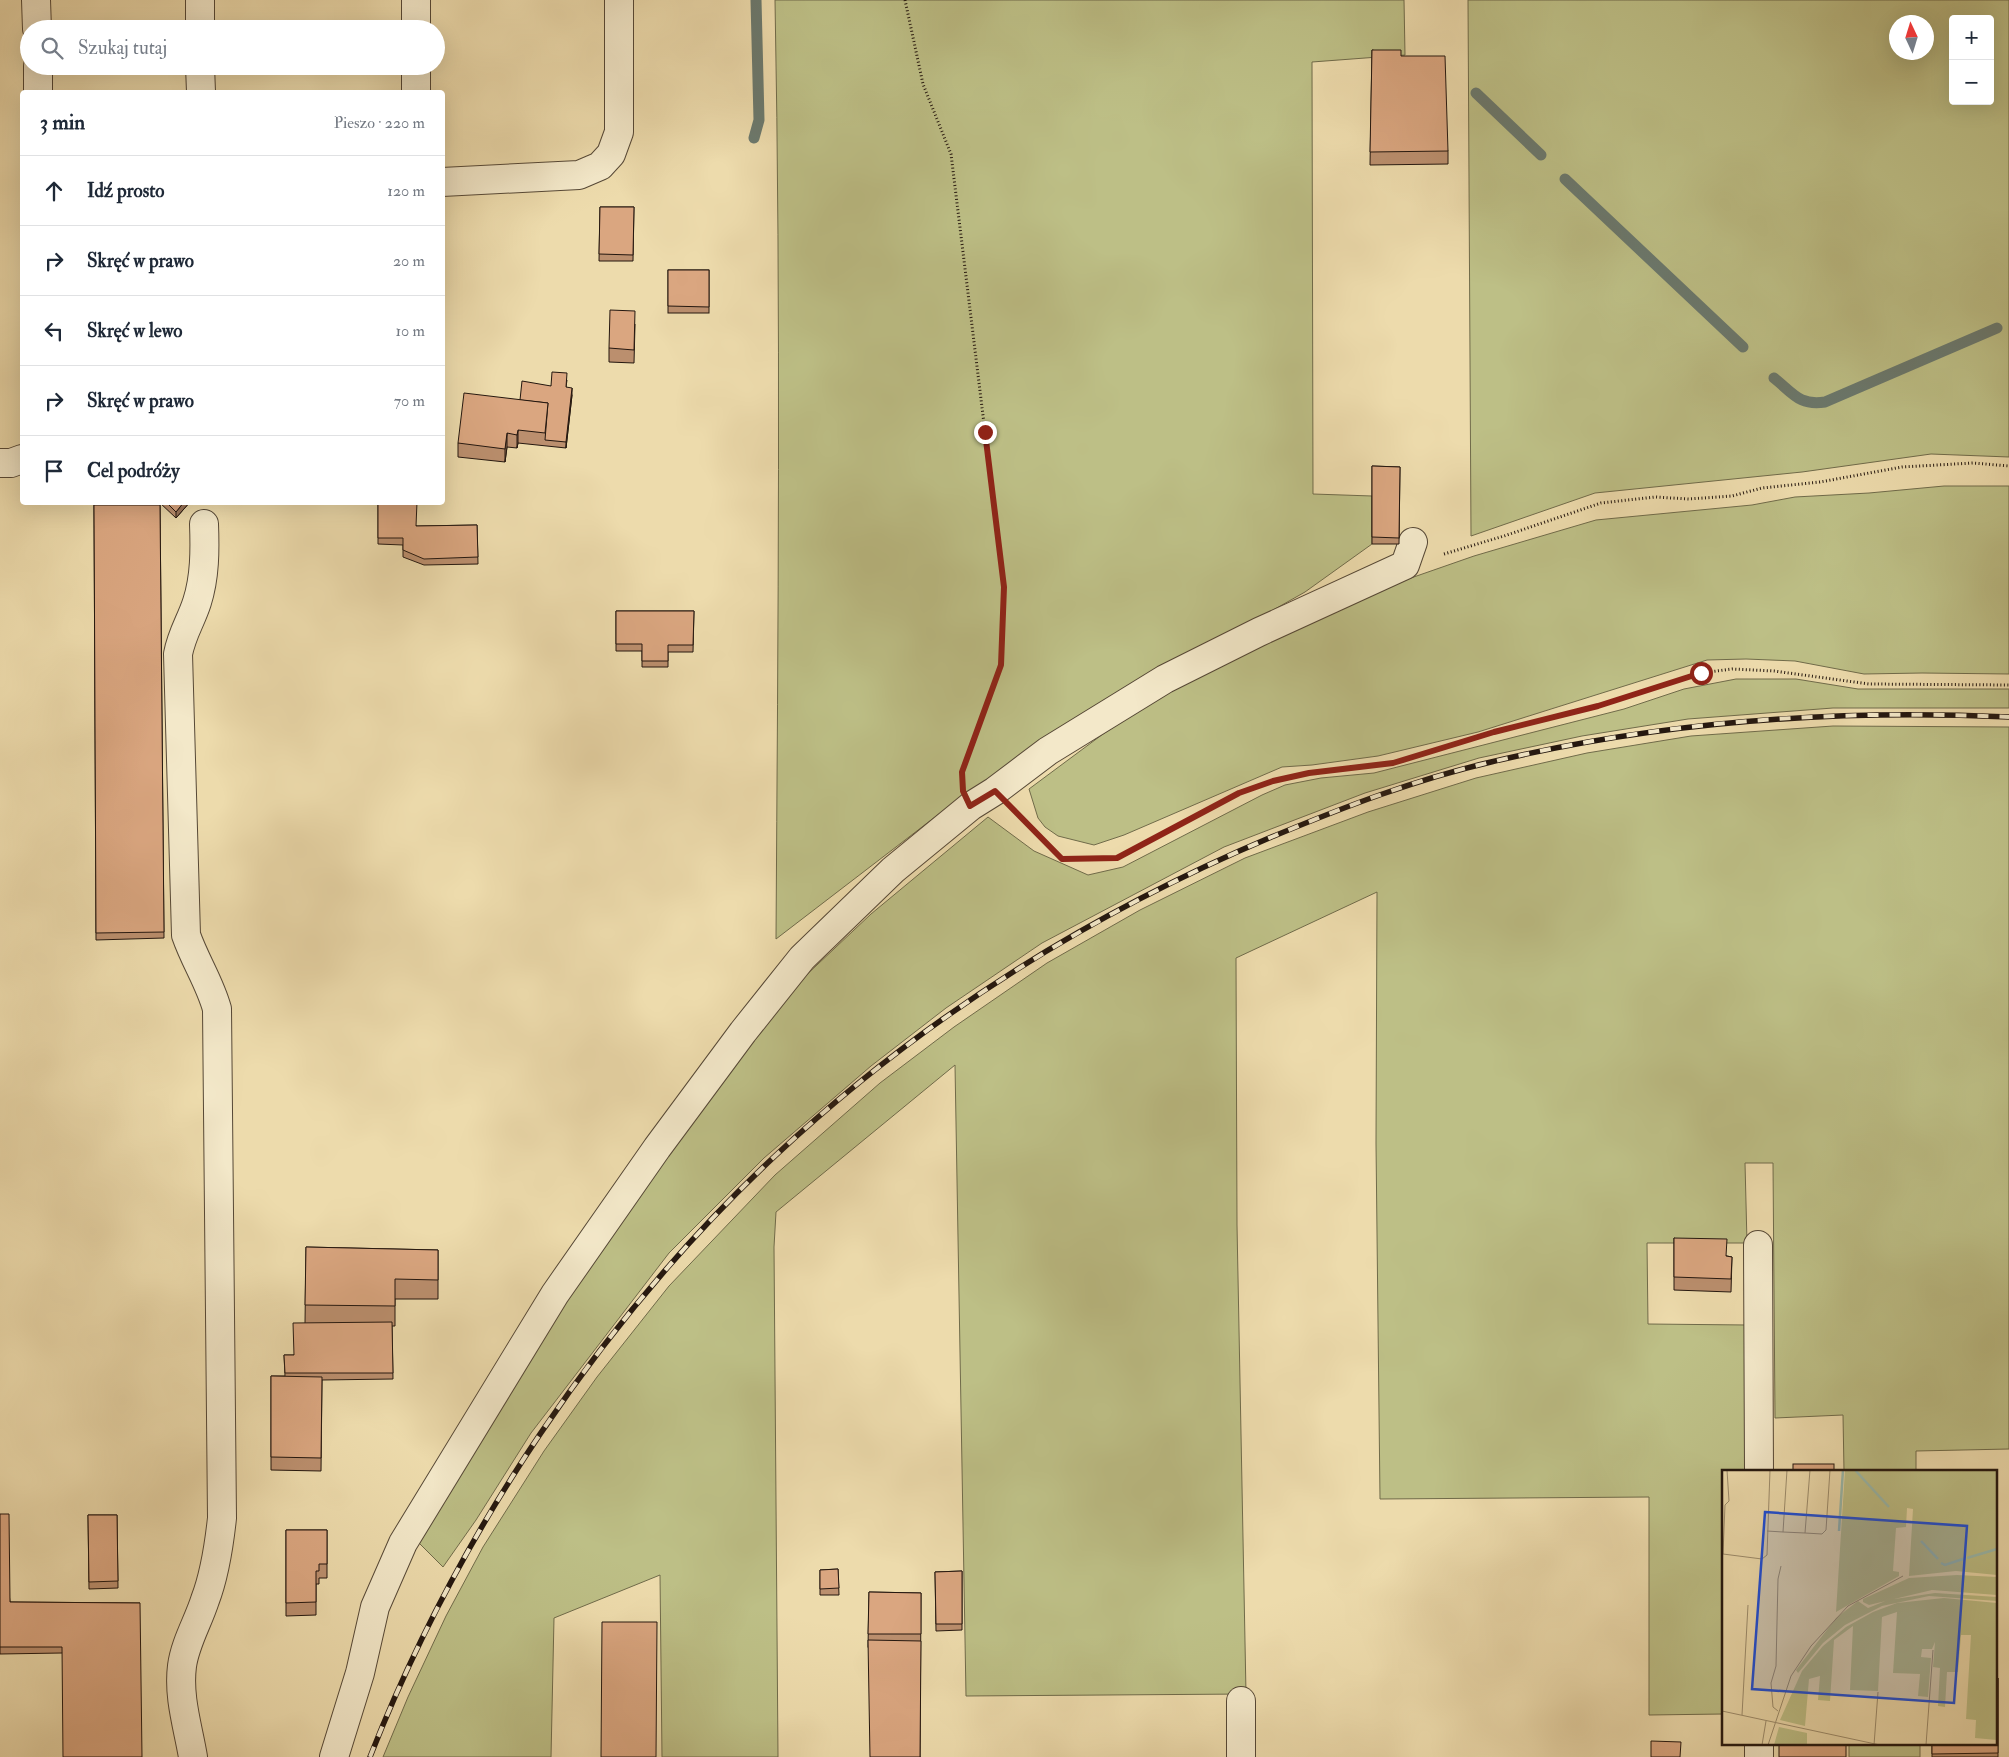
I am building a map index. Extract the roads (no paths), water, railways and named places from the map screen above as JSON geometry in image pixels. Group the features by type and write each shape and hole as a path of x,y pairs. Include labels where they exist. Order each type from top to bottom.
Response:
{"lane":[{"path":"36,0 37,20"},
{"path":"200,0 200,20"},
{"path":"416,0 416,20"},
{"path":"445,182 579,175 600,166 611,154 619,132 618,0"},
{"path":"38,75 38,90"},
{"path":"200,75 201,90"},
{"path":"416,75 416,90"},
{"path":"0,463 11,463 20,460"},
{"path":"193,1757 182,1698 182,1664 212,1580 222,1518 217,1009 213,994 193,954 186,935 178,654 182,637 197,604 203,578 204,524"},
{"path":"334,1757 360,1673 375,1607 403,1542 555,1294 657,1148 743,1032 802,958 893,870 970,806 995,791 1048,751 1165,679 1409,554"},
{"path":"1758,1245 1759,1470"},
{"path":"1241,1701 1241,1757"},
{"path":"1759,1744 1760,1757"}],"waterway":[{"path":"754,138 759,120 756,0"},
{"path":"1476,93 1541,155"},
{"path":"1565,179 1743,347"},
{"path":"1774,378 1802,400 1816,403 1825,402 1997,328"}],"railway":[{"path":"370,1757 405,1674 446,1592 490,1512 540,1434 593,1359 651,1287 711,1220 775,1156 831,1106 888,1059 948,1015 1010,974 1074,935 1139,899 1206,866 1354,804 1408,785 1463,769 1555,748 1620,737 1749,721 1878,715 2009,717"}]}
